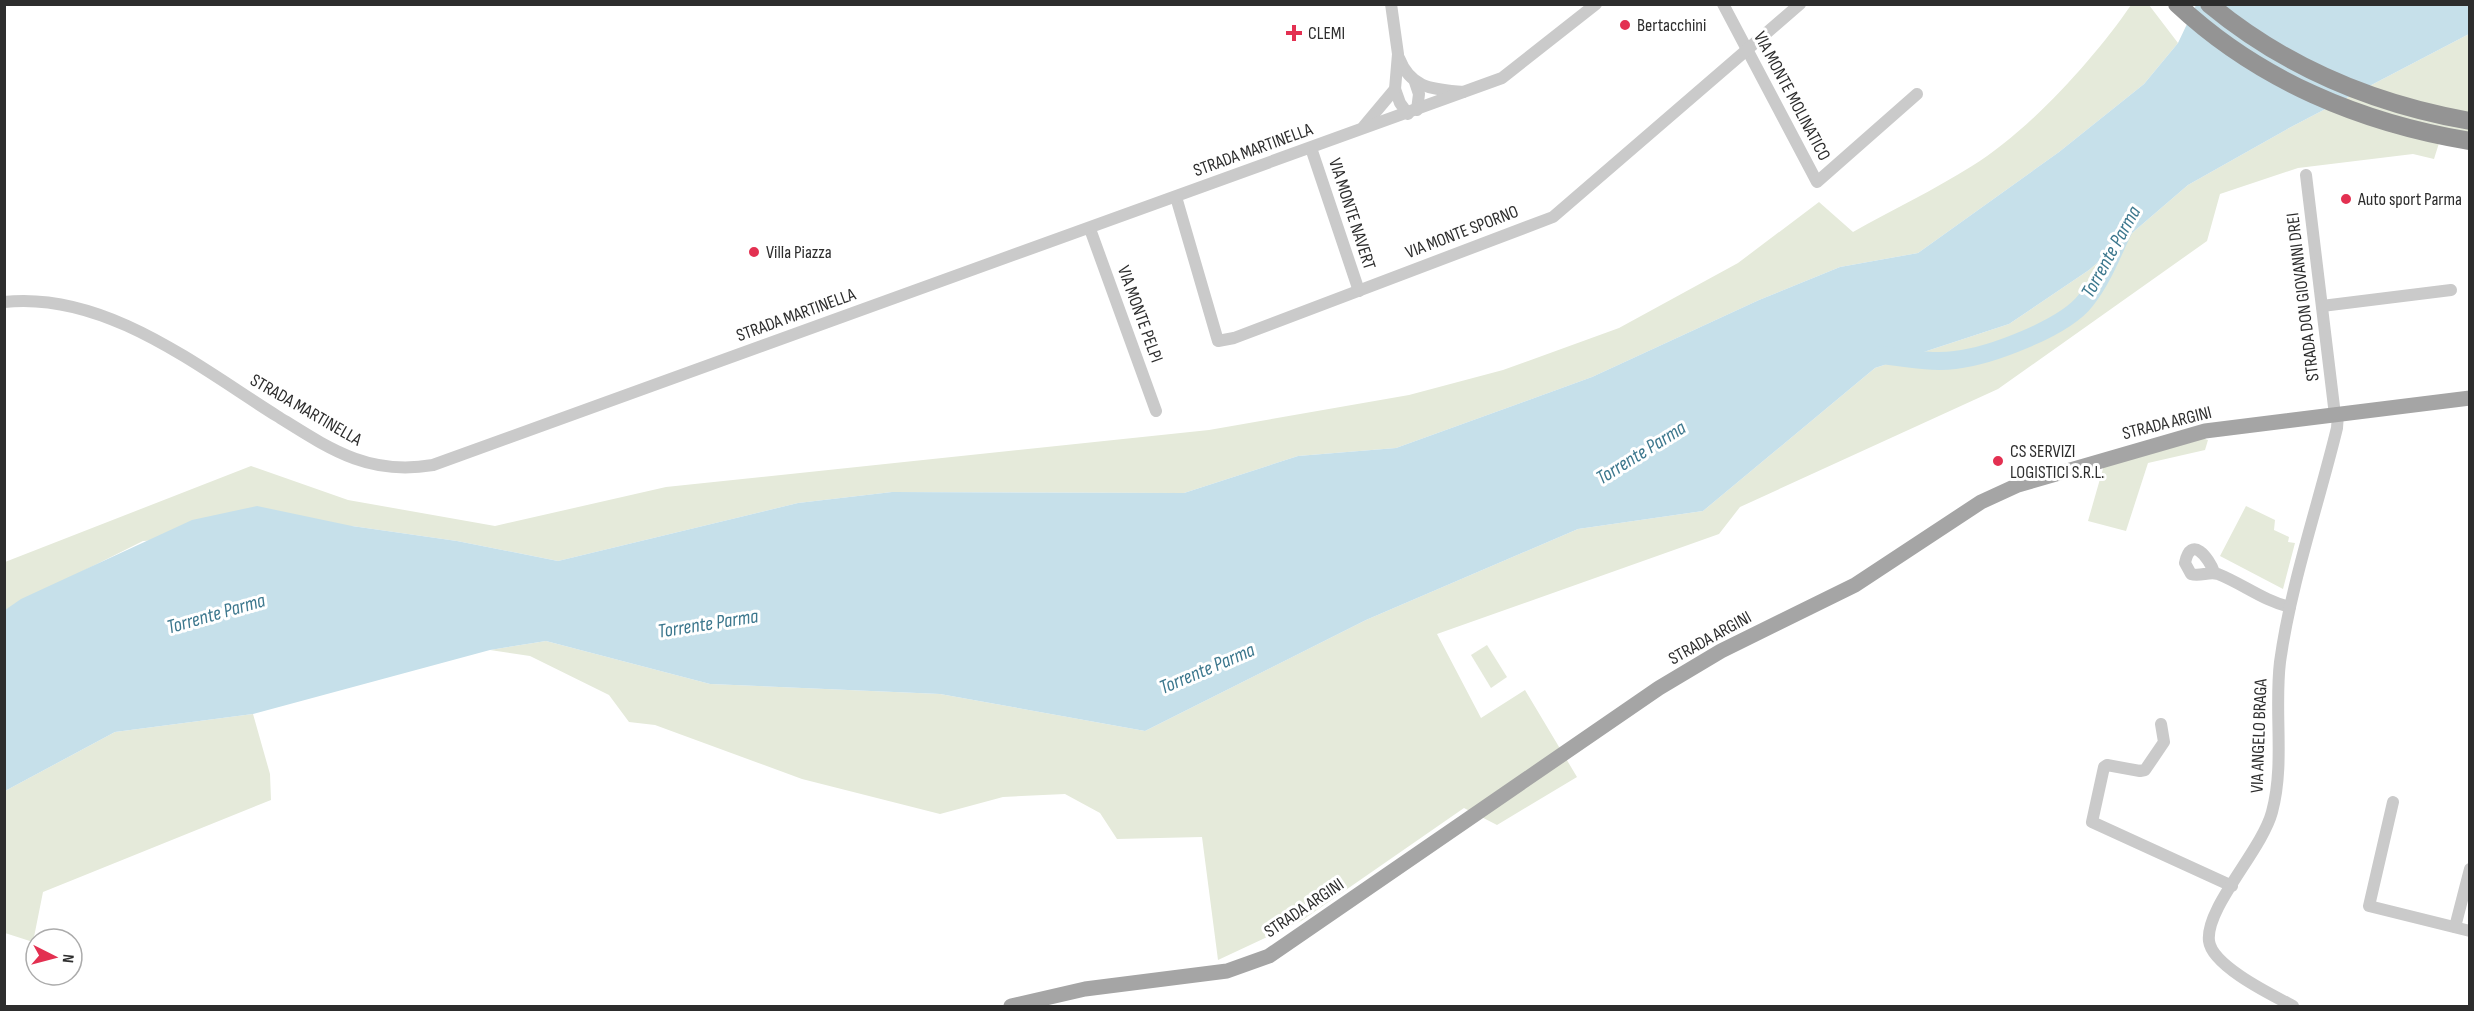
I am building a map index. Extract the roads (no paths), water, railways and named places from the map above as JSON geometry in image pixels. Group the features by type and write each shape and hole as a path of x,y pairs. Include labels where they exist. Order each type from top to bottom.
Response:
{"highway":[{"path":"2210,4 2264,44 2329,80 2377,98 2469,121"},
{"path":"2178,6 2244,57 2296,87 2375,119 2469,141"}],"main road":[{"name":"STRADA ARGINI","path":"1011,1006 1085,989 1227,971 1269,956 1659,688 1721,651 1855,585 1997,493 2193,434 2469,398"}],"street":[{"path":"1392,4 1398,54 1404,72 1415,82 1440,90 1465,92"},
{"name":"STRADA MARTINELLA","path":"4,302 37,302 103,315 174,352 341,455 381,467 413,469 433,465 547,425 1502,78 1596,4"},
{"name":"VIA MONTE MOLINATICO","path":"1723,4 1817,182 1917,94"},
{"name":"VIA MONTE SPORNO","path":"1176,197 1218,341 1359,291 1553,217 1800,4"},
{"path":"1361,129 1384,105 1395,89 1398,54"},
{"path":"1412,112 1419,94 1415,82"},
{"path":"1395,89 1412,112"},
{"name":"VIA MONTE NAVERT","path":"1311,148 1359,291"},
{"name":"STRADA DON GIOVANNI DREI","path":"2306,175 2337,414"},
{"name":"VIA MONTE PELPI","path":"1090,229 1156,411"},
{"path":"2322,306 2451,290"},
{"name":"VIA ANGELO BRAGA","path":"2293,1006 2227,966 2210,947 2209,937 2211,921 2264,834 2275,802 2278,676 2290,607 2333,447 2337,414"},
{"path":"2214,572 2270,601 2290,607"},
{"path":"2161,724 2164,742 2145,770 2105,765 2092,822 2232,886"},
{"path":"2392,802 2369,906 2469,931"},
{"path":"2456,927 2469,869"}],"water":[{"path":"2196,5 2469,5 2469,34 2291,127 2188,185 2089,270 2009,324 1875,368 1703,511 1578,529 1366,620 1145,731 940,694 710,684 546,641 490,650 253,714 115,732 5,791 5,610 21,599 192,520 257,506 352,526 457,541 558,561 798,503 892,492 1184,493 1298,456 1396,448 1592,377 1759,300 1840,267 1918,253 2059,152 2144,84 2178,43"}],"waterway":[{"name":"Torrente Parma","path":"1882,355 1928,361 1955,360 2006,347 2045,330 2062,321 2086,300 2103,274 2125,227"}],"place":[{"name":"Bertacchini","path":"1625,25"},
{"name":"CLEMI","path":"1294,33"},
{"name":"Auto sport Parma","path":"2346,199"},
{"name":"Villa Piazza","path":"754,252"},
{"name":"CS SERVIZI LOGISTICI S.R.L.","path":"1998,461"}]}
